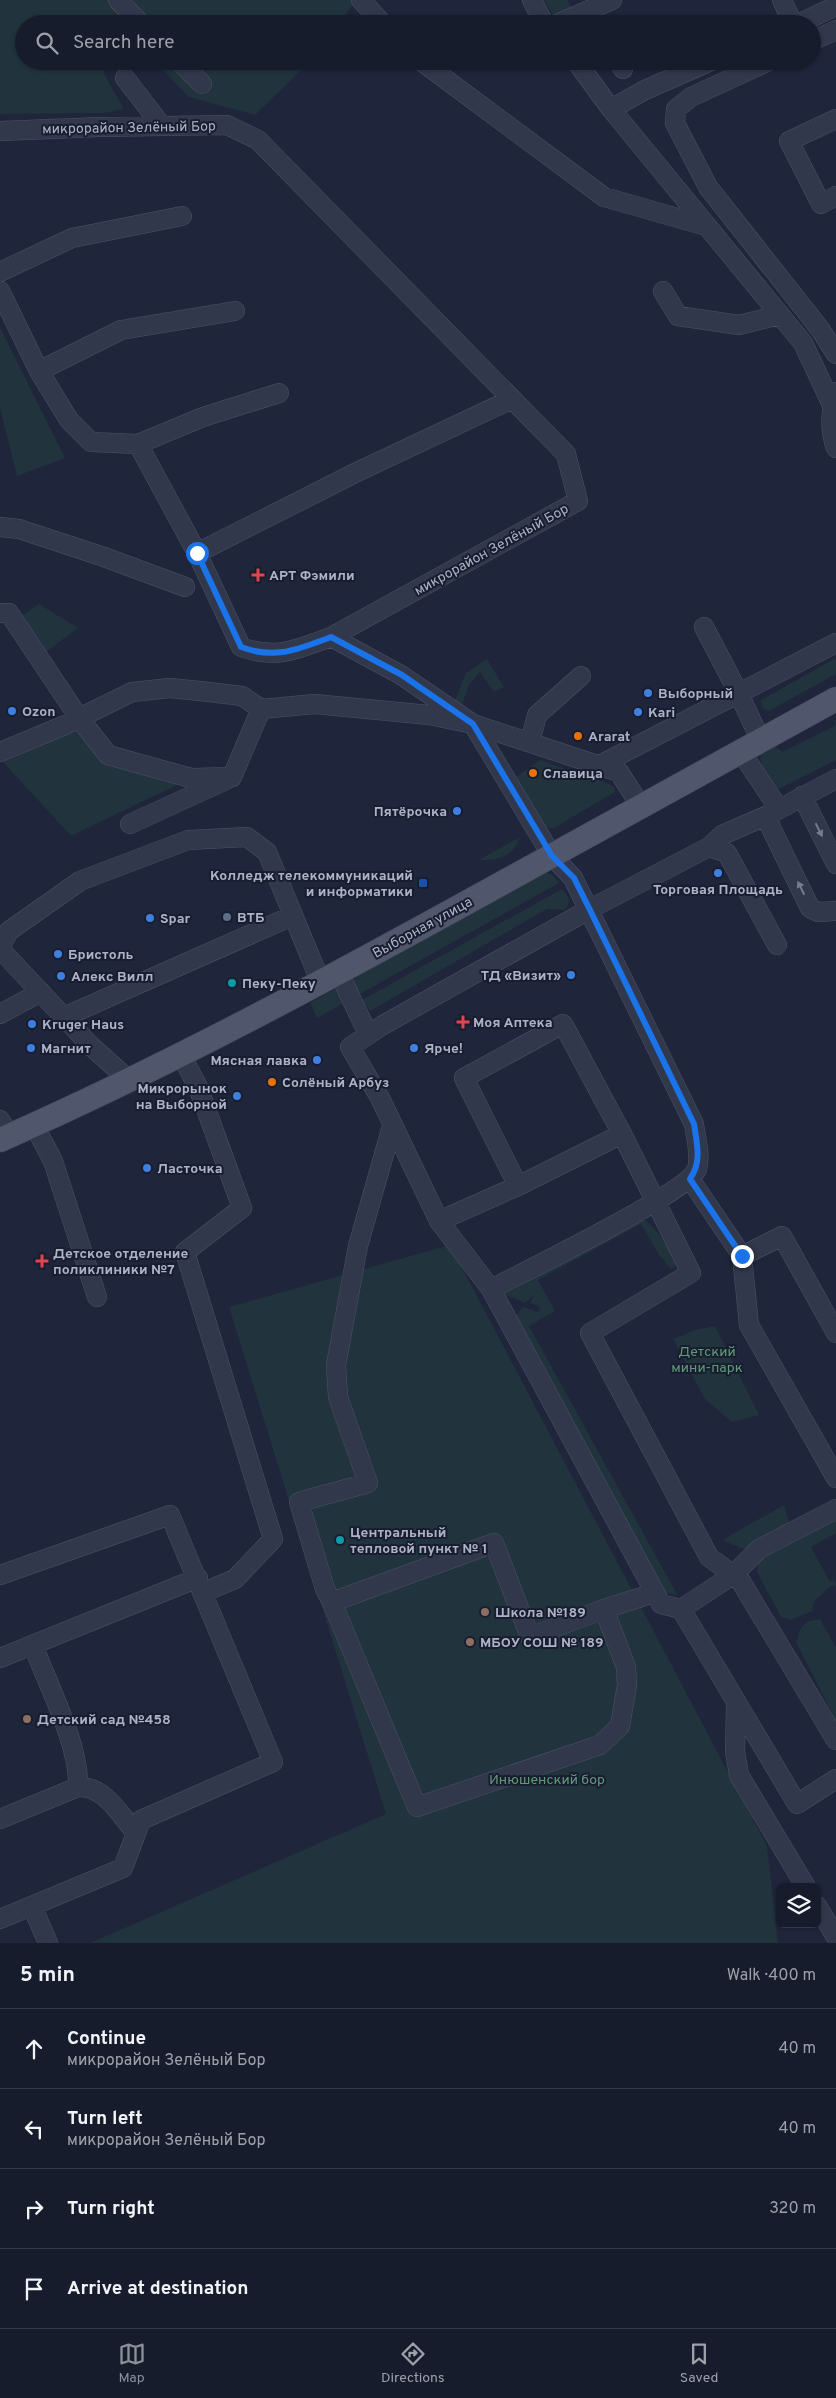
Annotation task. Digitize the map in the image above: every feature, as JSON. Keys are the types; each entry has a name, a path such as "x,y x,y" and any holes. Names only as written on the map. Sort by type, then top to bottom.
{"main road":[{"name":"Выборная улица","path":"3,1132 34,1125 130,1080 330,978 642,808 836,698"}],"street":[{"path":"118,0 133,15"},
{"path":"361,0 375,15"},
{"path":"532,0 540,15"},
{"path":"578,15 612,0"},
{"path":"782,0 789,15"},
{"path":"817,15 836,6"},
{"path":"821,37 836,30"},
{"path":"188,70 202,84"},
{"path":"433,70 604,197 706,226"},
{"path":"584,70 611,109 803,343 835,392 832,436 836,448"},
{"path":"611,109 645,90 691,70"},
{"path":"750,70 691,97 676,109 675,123 708,187 820,329 836,354"},
{"path":"124,78 162,126"},
{"path":"836,119 789,141 821,204 836,196"},
{"name":"микрорайон Зелёный Бор","path":"0,131 227,126 258,140 566,454 578,501 331,637 290,652 269,654 241,647 197,553 138,444"},
{"path":"0,272 72,238 182,216"},
{"path":"0,291 39,371 69,420 91,442 138,444 203,417 279,393"},
{"path":"663,291 678,316 739,325 779,315"},
{"path":"39,371 121,330 235,311"},
{"path":"197,553 357,472 512,399"},
{"path":"0,527 29,532 185,587"},
{"path":"0,613 9,613 79,718 108,755 191,778 232,777"},
{"path":"704,627 739,694 751,746 774,812 771,828 810,908 818,912 836,911"},
{"path":"331,637 402,675 473,724 552,856 574,878 694,1124 698,1149 696,1169 690,1179 657,1202 491,1289"},
{"path":"600,765 836,643"},
{"path":"530,742 537,715 581,676"},
{"path":"0,752 79,718 132,692 170,688 242,696 261,709 315,704 429,715 473,724 619,772 642,808"},
{"path":"130,824 232,777 261,709"},
{"path":"836,779 774,812 722,835 709,847 590,910 368,1034 350,1047 380,1098 439,1221 491,1289 661,1604 680,1609 798,1804 836,1779"},
{"path":"802,796 836,864"},
{"path":"130,1080 91,1046 0,948 9,931 80,881 188,840 247,837 267,852 292,916 330,978 368,1034"},
{"path":"709,847 727,853 776,945"},
{"path":"64,1017 292,916"},
{"path":"0,1014 41,992"},
{"path":"518,1186 464,1078 563,1024 657,1202 691,1273 590,1333 709,1557 740,1580 836,1740"},
{"path":"0,1658 201,1585 235,1579 273,1539 185,1252 242,1208 198,1087 181,1055"},
{"path":"34,1125 53,1161 97,1297"},
{"path":"392,1126 358,1246 336,1364 338,1397 368,1483 299,1502 325,1589 417,1808 600,1745 620,1726 627,1685 626,1668 604,1609"},
{"path":"439,1221 518,1186 622,1134"},
{"path":"690,1179 742,1256 749,1325 836,1478"},
{"path":"742,1256 782,1236 836,1333"},
{"path":"680,1609 733,1575 759,1549 836,1509"},
{"path":"0,1576 170,1515 201,1585 273,1762 141,1820 123,1868 0,1919"},
{"path":"332,1602 494,1543 530,1637 604,1609 654,1593"},
{"path":"32,1645 74,1749 79,1771 78,1787"},
{"path":"736,1703 735,1752 739,1775 804,1883"},
{"path":"0,1819 78,1787 92,1788 105,1797 136,1833"},
{"path":"32,1906 48,1943"},
{"path":"821,1913 836,1937"}],"green space":[{"path":"0,0 356,0 345,15 15,15 15,70 106,70 103,72 124,109 104,113 0,114"},
{"path":"544,0 568,0 573,13 571,15 553,15"},
{"path":"163,70 302,70 255,115 189,97"},
{"path":"0,327 65,458 17,476 0,408"},
{"path":"39,604 78,628 39,657 14,621"},
{"path":"836,658 836,674 769,711 763,709 761,700"},
{"path":"487,659 504,687 494,692 480,672 469,685 461,708 453,705 466,673"},
{"path":"836,712 836,760 779,789 769,785 762,770 760,754 775,746 782,752 835,726"},
{"path":"79,729 106,761 185,781 71,836 3,762"},
{"path":"540,760 609,784 614,787 615,792 554,828 543,827 516,784 516,777"},
{"path":"520,837 513,849 504,856 479,860"},
{"path":"545,872 553,875 559,883 317,1018 310,1003"},
{"path":"562,889 569,898 568,906 564,910 547,909 370,1011 360,1001"},
{"path":"640,1218 651,1225 662,1238 676,1266 671,1269 659,1255 641,1224 538,1280 555,1311 529,1326 678,1596 656,1590 511,1322 523,1307 538,1312 540,1307 530,1303 535,1294 525,1303 503,1294 503,1288"},
{"name":"Инюшенский бор","path":"450,1245 767,1846 778,1943 90,1943 386,1814 229,1307"},
{"name":"Детский мини-парк","path":"715,1326 759,1415 732,1422 705,1399 673,1339 695,1330"},
{"path":"784,1505 789,1522 788,1529 751,1549 741,1548 722,1540"},
{"path":"836,1518 836,1533 811,1547 830,1582 835,1579 836,1586 831,1586 814,1601 812,1611 791,1620 781,1617 757,1572 758,1558"},
{"path":"820,1619 836,1648 836,1721 796,1642 801,1628 806,1622"}],"place":[{"name":"АРТ Фэмили","path":"258,575"},
{"name":"Выборный","path":"648,693"},
{"name":"Ozon","path":"12,711"},
{"name":"Kari","path":"638,712"},
{"name":"Ararat","path":"578,736"},
{"name":"Славица","path":"533,773"},
{"name":"Пятёрочка","path":"457,811"},
{"name":"Торговая Площадь","path":"718,873"},
{"name":"Колледж телекоммуникаций и информатики","path":"423,883"},
{"name":"ВТБ","path":"227,917"},
{"name":"Spar","path":"150,918"},
{"name":"Бристоль","path":"58,954"},
{"name":"ТД «Визит»","path":"571,975"},
{"name":"Алекс Вилл","path":"61,976"},
{"name":"Пеку-Пеку","path":"232,983"},
{"name":"Моя Аптека","path":"463,1022"},
{"name":"Kruger Haus","path":"32,1024"},
{"name":"Магнит","path":"31,1048"},
{"name":"Ярче!","path":"414,1048"},
{"name":"Мясная лавка","path":"317,1060"},
{"name":"Солёный Арбуз","path":"272,1082"},
{"name":"Микрорынок на Выборной","path":"237,1096"},
{"name":"Ласточка","path":"147,1168"},
{"name":"Детское отделение поликлиники №7","path":"42,1261"},
{"name":"Центральный тепловой пункт № 1","path":"340,1540"},
{"name":"Школа №189","path":"485,1612"},
{"name":"МБОУ СОШ № 189","path":"470,1642"},
{"name":"Детский сад №458","path":"27,1719"}],"route":[{"path":"197,553 241,647 269,654 290,652 331,637 402,675 473,724 552,856 574,878 694,1124 698,1149 696,1169 690,1179 742,1256"}]}
